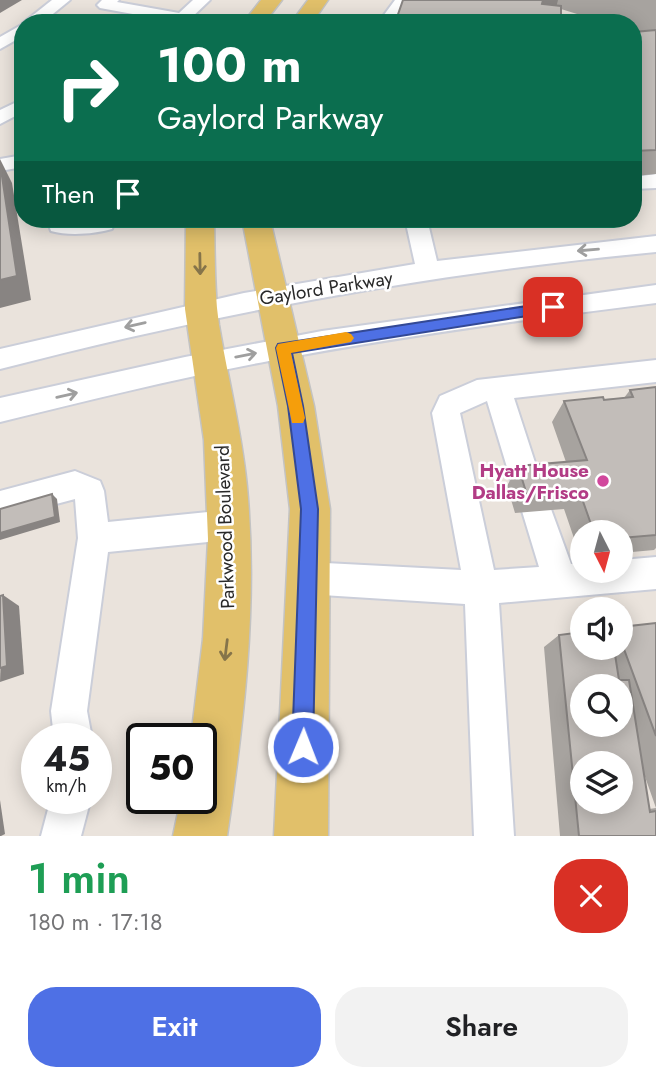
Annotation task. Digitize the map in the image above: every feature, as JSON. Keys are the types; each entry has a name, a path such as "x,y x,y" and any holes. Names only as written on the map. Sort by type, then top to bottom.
{"main road":[{"path":"260,14 272,0"},
{"name":"Parkwood Boulevard","path":"200,228 201,310 223,440 228,525 228,638 212,772 200,836"},
{"path":"258,228 296,406 310,509 301,836"}],"street":[{"path":"111,0 105,5 151,14"},
{"path":"178,0 200,2"},
{"path":"392,14 401,2 420,0"},
{"path":"32,3 57,4"},
{"path":"418,228 428,271"},
{"name":"Gaylord Parkway","path":"0,359 201,310 271,296 560,252 656,244"},
{"path":"604,301 656,276"},
{"path":"0,411 209,362 283,348 477,317 656,294"},
{"path":"494,836 481,588 446,413 450,404 477,391 656,371"},
{"path":"497,389 560,581"},
{"path":"0,505 75,484 89,491 94,538 69,710 71,723"},
{"path":"94,538 228,525"},
{"path":"306,579 481,588 656,573"},
{"path":"61,836 67,814"}],"building":[{"path":"403,0 543,0 542,4 561,6 561,14 398,14"},
{"path":"656,30 656,150 642,151 642,31"},
{"path":"0,163 17,276 0,280"},
{"name":"Hyatt House Dallas/Frisco","path":"656,387 656,535 634,537 634,520 590,520 579,490 527,495 518,466 587,460 564,401 633,397 630,390"},
{"path":"52,494 55,517 0,533 0,509"},
{"path":"3,595 7,666 0,668 0,596"},
{"path":"656,623 656,736 628,660 633,660 633,626"},
{"path":"570,634 570,660 616,660 618,674 570,674 570,737 633,737 633,705 650,812 656,811 656,836 579,836 577,814 633,814 633,751 571,751 559,635"}],"slow traffic":[{"path":"297,418 283,348 346,338"}],"place":[{"name":"Hyatt House Dallas/Frisco","path":"603,481"}],"route":[{"path":"303,747 310,509 296,406 283,348 553,307"}]}
